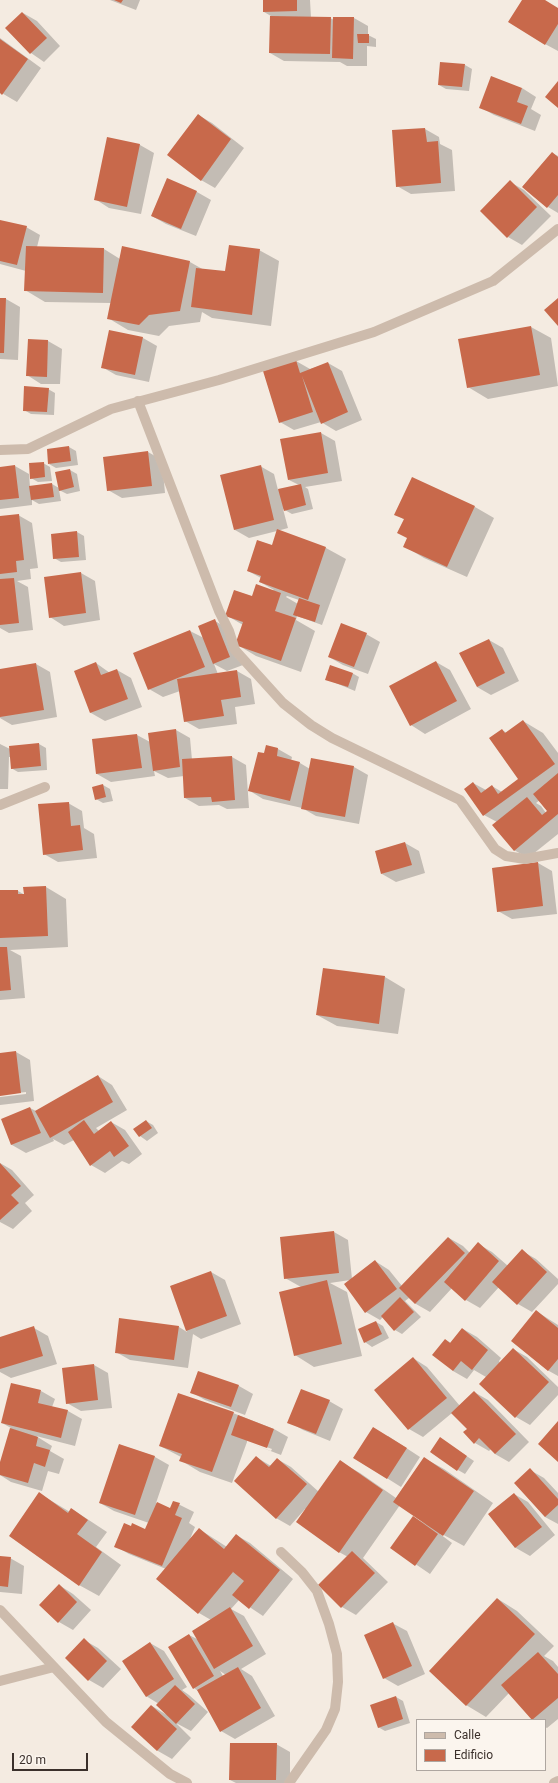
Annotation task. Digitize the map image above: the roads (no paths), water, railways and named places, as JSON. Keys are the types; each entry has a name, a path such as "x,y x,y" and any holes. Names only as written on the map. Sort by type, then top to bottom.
{"street":[{"path":"0,450 28,449 111,409 219,380 374,332 493,280 558,229"},
{"path":"138,401 229,631 235,650 283,703 311,725 332,738 460,800 495,849 506,856 525,859 558,852"},
{"path":"0,805 45,787"},
{"path":"281,1552 302,1572 317,1591 329,1624 337,1654 338,1682 335,1709 326,1730 289,1783"},
{"path":"0,1610 106,1722 170,1774 187,1783"},
{"path":"0,1681 54,1667"},
{"path":"554,1783 558,1781"}]}
